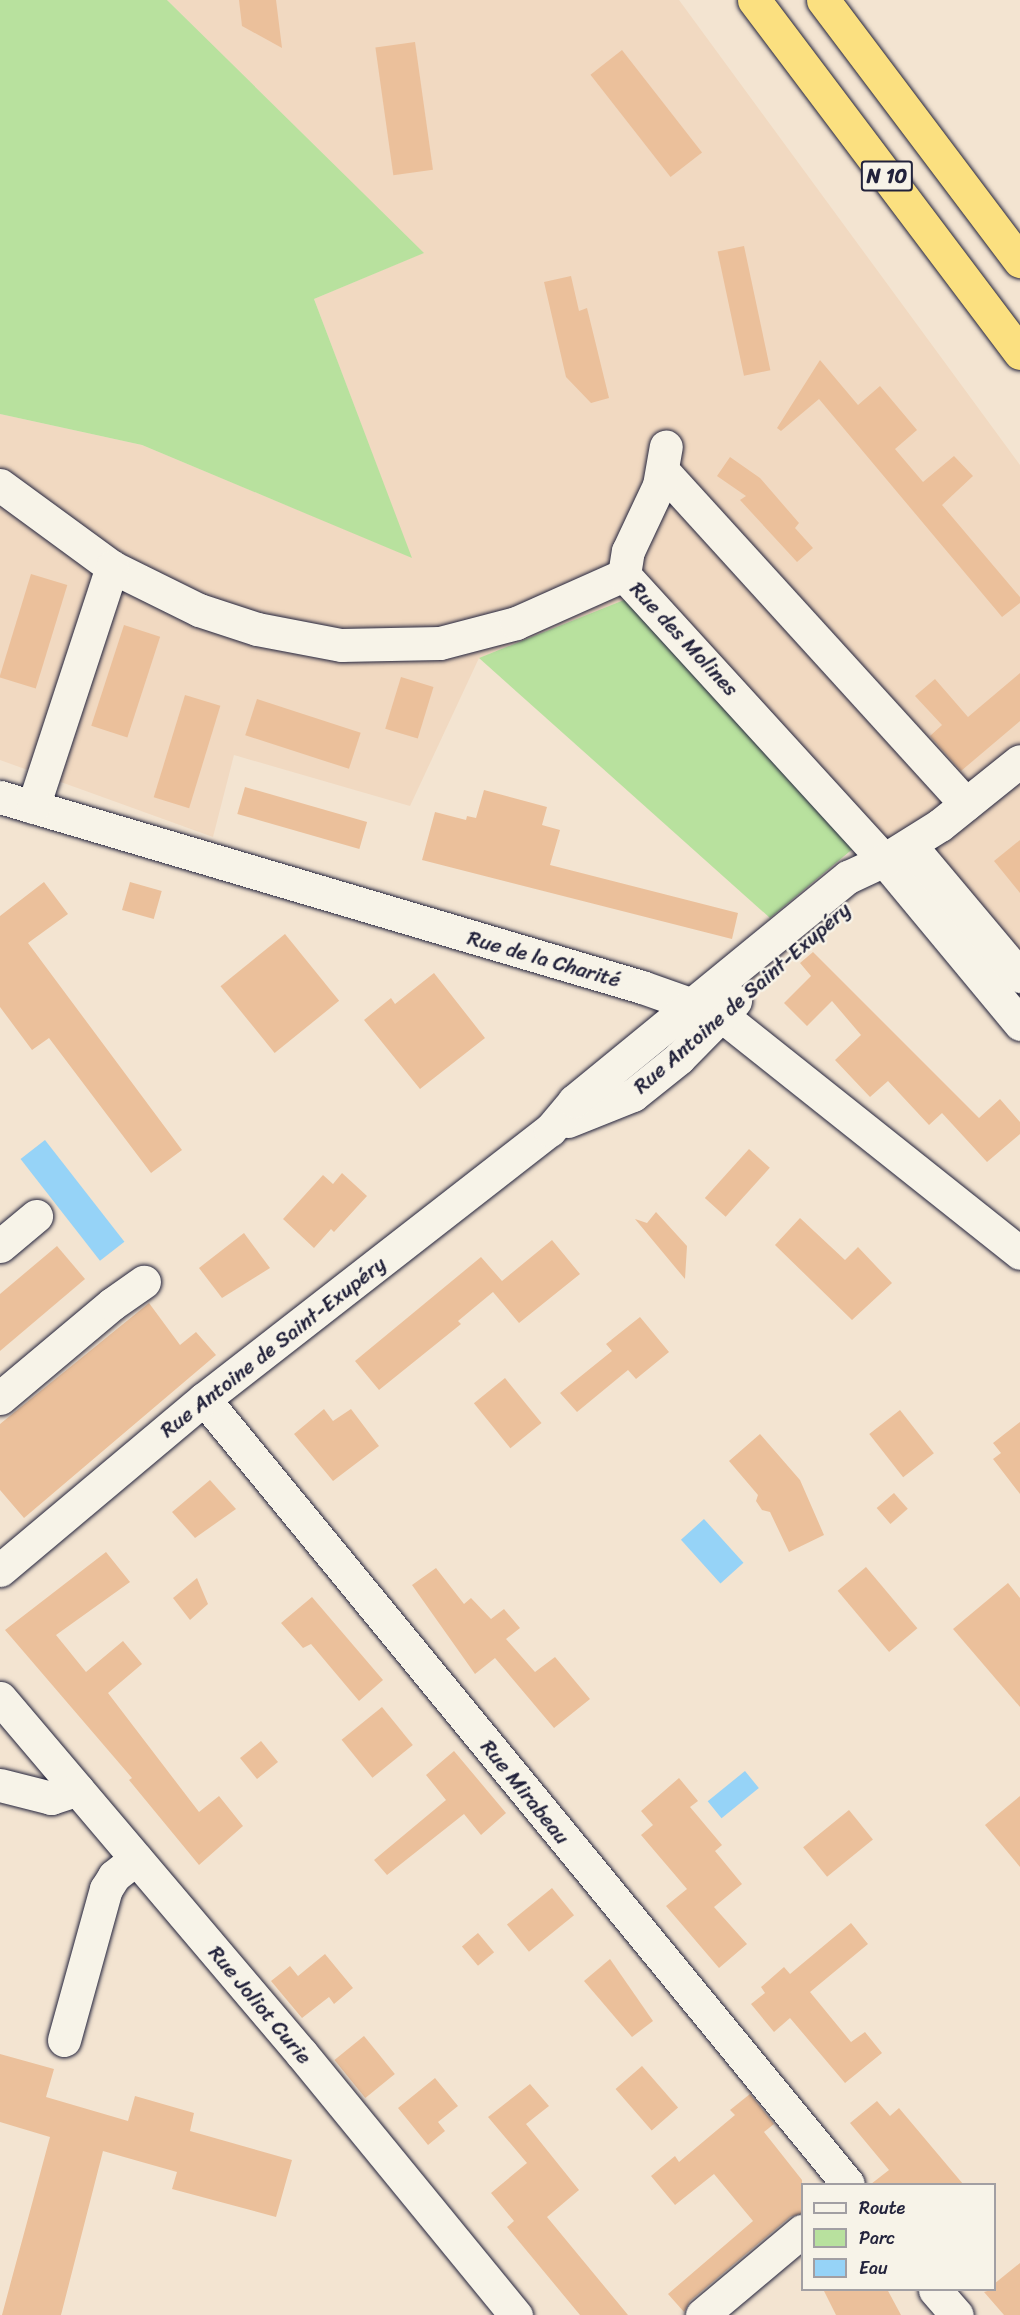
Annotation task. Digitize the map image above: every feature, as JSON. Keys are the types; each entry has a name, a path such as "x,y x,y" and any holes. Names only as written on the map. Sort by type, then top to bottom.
{"highway":[{"name":"N 10","path":"754,0 1020,353"},
{"name":"N 10","path":"823,0 1020,261"}],"street":[{"path":"624,575 628,551 651,507 664,459 888,735 966,804"},
{"name":"Rue des Molines","path":"0,485 112,567 199,610 257,629 341,645 440,642 516,623 624,575 897,852"},
{"path":"33,807 112,567"},
{"name":"Rue Antoine de Saint-Exupéry","path":"5,1556 550,1130 574,1101 708,1010 848,877 897,852 966,804 1020,761"},
{"name":"Rue de la Charité","path":"0,797 708,1010 1020,1252"},
{"path":"897,852 1020,976"},
{"path":"897,852 1020,1024"},
{"path":"0,1246 36,1216"},
{"path":"0,1398 112,1304 144,1282"},
{"name":"Rue Mirabeau","path":"204,1399 847,2183"},
{"name":"Rue Joliot Curie","path":"0,1698 136,1859 505,2311"},
{"path":"0,1785 51,1798 78,1789"},
{"path":"64,2040 106,1889 136,1859"},
{"path":"702,2315 801,2232"},
{"path":"938,2291 957,2315"}],"shaded area":[{"path":"167,0 679,0 1020,465 1020,1042 855,847 629,598 479,658 410,806 234,755 213,837 0,760 0,414 142,445 411,557 314,299 423,253"}],"green space":[{"path":"0,0 167,0 424,253 314,299 412,558 142,445 0,414"},
{"path":"629,598 855,847 770,918 479,658"}],"water":[{"path":"45,1140 124,1242 100,1261 21,1159"},
{"path":"704,1519 743,1563 720,1584 681,1540"},
{"path":"745,1771 759,1788 722,1818 708,1801"}],"building":[{"path":"239,0 276,0 282,48 242,26"},
{"path":"415,42 433,170 393,175 375,48"},
{"path":"622,50 702,152 671,177 590,75"},
{"path":"744,246 770,370 744,376 718,252"},
{"path":"571,276 579,311 587,308 609,398 591,403 566,377 544,282"},
{"path":"820,360 858,405 880,386 917,430 895,449 923,482 954,456 973,476 942,505 1020,597 1020,603 1002,617 819,399 781,431 777,428"},
{"path":"730,457 760,478 799,523 795,528 813,548 797,562 740,500 746,496 717,476"},
{"path":"31,574 67,585 36,688 0,677"},
{"path":"124,625 160,637 127,738 91,726"},
{"path":"1020,673 1020,721 961,771 930,736 942,725 915,696 935,679 968,717"},
{"path":"401,677 434,687 418,739 385,729"},
{"path":"185,695 220,706 189,808 154,797"},
{"path":"257,699 361,733 349,769 245,735"},
{"path":"245,787 367,822 359,849 237,814"},
{"path":"484,790 547,807 542,825 560,830 550,865 738,913 732,939 422,860 435,812 466,820 467,816 476,818"},
{"path":"1020,840 1020,893 994,861"},
{"path":"44,882 68,914 28,943 182,1150 151,1173 49,1038 32,1050 0,1007 0,916"},
{"path":"130,882 162,891 154,919 122,910"},
{"path":"285,934 339,1001 275,1053 220,986"},
{"path":"813,952 979,1118 1000,1099 1020,1122 1020,1134 987,1162 942,1113 929,1125 888,1081 870,1097 835,1060 861,1035 832,1001 807,1026 784,1003 811,976 800,963"},
{"path":"434,973 485,1038 420,1089 364,1020 391,998 395,1004"},
{"path":"749,1149 770,1168 726,1217 705,1198"},
{"path":"342,1173 367,1196 334,1232 331,1229 314,1248 283,1219 323,1175 333,1184"},
{"path":"656,1212 687,1246 685,1279 635,1219 647,1223"},
{"path":"800,1218 845,1260 858,1247 892,1283 852,1320 775,1245"},
{"path":"244,1233 270,1268 222,1298 199,1268"},
{"path":"552,1240 580,1274 519,1323 493,1292 458,1321 461,1324 379,1390 355,1361 481,1257 502,1281"},
{"path":"57,1246 85,1279 0,1351 0,1294"},
{"path":"149,1303 180,1345 196,1332 216,1355 24,1518 0,1490 0,1424"},
{"path":"640,1317 669,1352 636,1379 628,1370 577,1412 560,1393 612,1351 606,1344"},
{"path":"505,1378 542,1423 510,1448 474,1403"},
{"path":"324,1409 333,1421 351,1409 379,1446 333,1481 294,1434"},
{"path":"900,1410 934,1453 903,1477 869,1434"},
{"path":"1020,1422 1020,1494 993,1459 1001,1453 993,1443"},
{"path":"760,1434 800,1480 824,1535 789,1552 770,1512 762,1510 756,1501 758,1495 729,1461"},
{"path":"210,1480 236,1509 195,1538 172,1512"},
{"path":"894,1493 908,1509 890,1524 877,1508"},
{"path":"106,1552 130,1582 56,1635 86,1672 123,1641 142,1664 108,1693 199,1812 219,1796 243,1826 199,1865 129,1780 132,1778 5,1630"},
{"path":"866,1567 917,1628 889,1652 838,1591"},
{"path":"436,1568 464,1604 471,1598 491,1619 504,1609 520,1628 506,1639 535,1672 555,1657 590,1699 554,1728 495,1658 475,1674 412,1585"},
{"path":"197,1578 208,1604 190,1620 173,1598"},
{"path":"1008,1583 1020,1598 1020,1707 953,1629"},
{"path":"312,1597 383,1680 359,1701 311,1644 303,1648 281,1623"},
{"path":"382,1707 413,1745 372,1778 342,1740"},
{"path":"261,1741 278,1762 257,1779 240,1758"},
{"path":"454,1751 506,1813 481,1835 464,1814 387,1875 374,1860 446,1800 426,1775"},
{"path":"679,1778 698,1801 690,1807 722,1845 715,1851 742,1884 714,1907 747,1944 719,1968 666,1906 687,1889 641,1835 653,1825 641,1811"},
{"path":"1020,1796 1020,1867 985,1825"},
{"path":"849,1810 873,1840 827,1877 803,1847"},
{"path":"552,1888 574,1915 529,1952 507,1925"},
{"path":"851,1923 868,1944 810,1992 851,2042 865,2032 882,2053 845,2083 790,2018 774,2032 751,2004 765,1993 761,1987 784,1967 790,1974"},
{"path":"478,1933 494,1952 478,1966 462,1946"},
{"path":"325,1954 353,1988 334,2004 329,1997 302,2018 271,1981 290,1966 298,1976"},
{"path":"610,1959 653,2021 632,2037 584,1981"},
{"path":"364,2036 395,2074 365,2098 334,2060"},
{"path":"0,2054 54,2069 46,2097 128,2121 135,2096 194,2113 190,2131 292,2160 276,2217 172,2189 177,2172 103,2151 61,2315 2,2315 50,2137 0,2122"},
{"path":"642,2066 678,2108 652,2130 616,2089"},
{"path":"435,2078 458,2106 438,2122 445,2131 428,2145 398,2108"},
{"path":"530,2084 549,2106 526,2124 579,2190 547,2217 628,2315 580,2315 507,2227 514,2221 491,2193 527,2163 488,2117"},
{"path":"750,2094 774,2124 764,2132 802,2180 801,2213 790,2217 690,2301 684,2312 668,2294 753,2221 714,2174 675,2205 651,2176 675,2156 679,2162 735,2115 730,2110"},
{"path":"877,2101 890,2116 899,2108 962,2183 872,2183 889,2170 850,2123"},
{"path":"1020,2263 1020,2315 1004,2315 984,2292 996,2291 996,2282"},
{"path":"824,2291 888,2291 901,2315 836,2315"}]}
